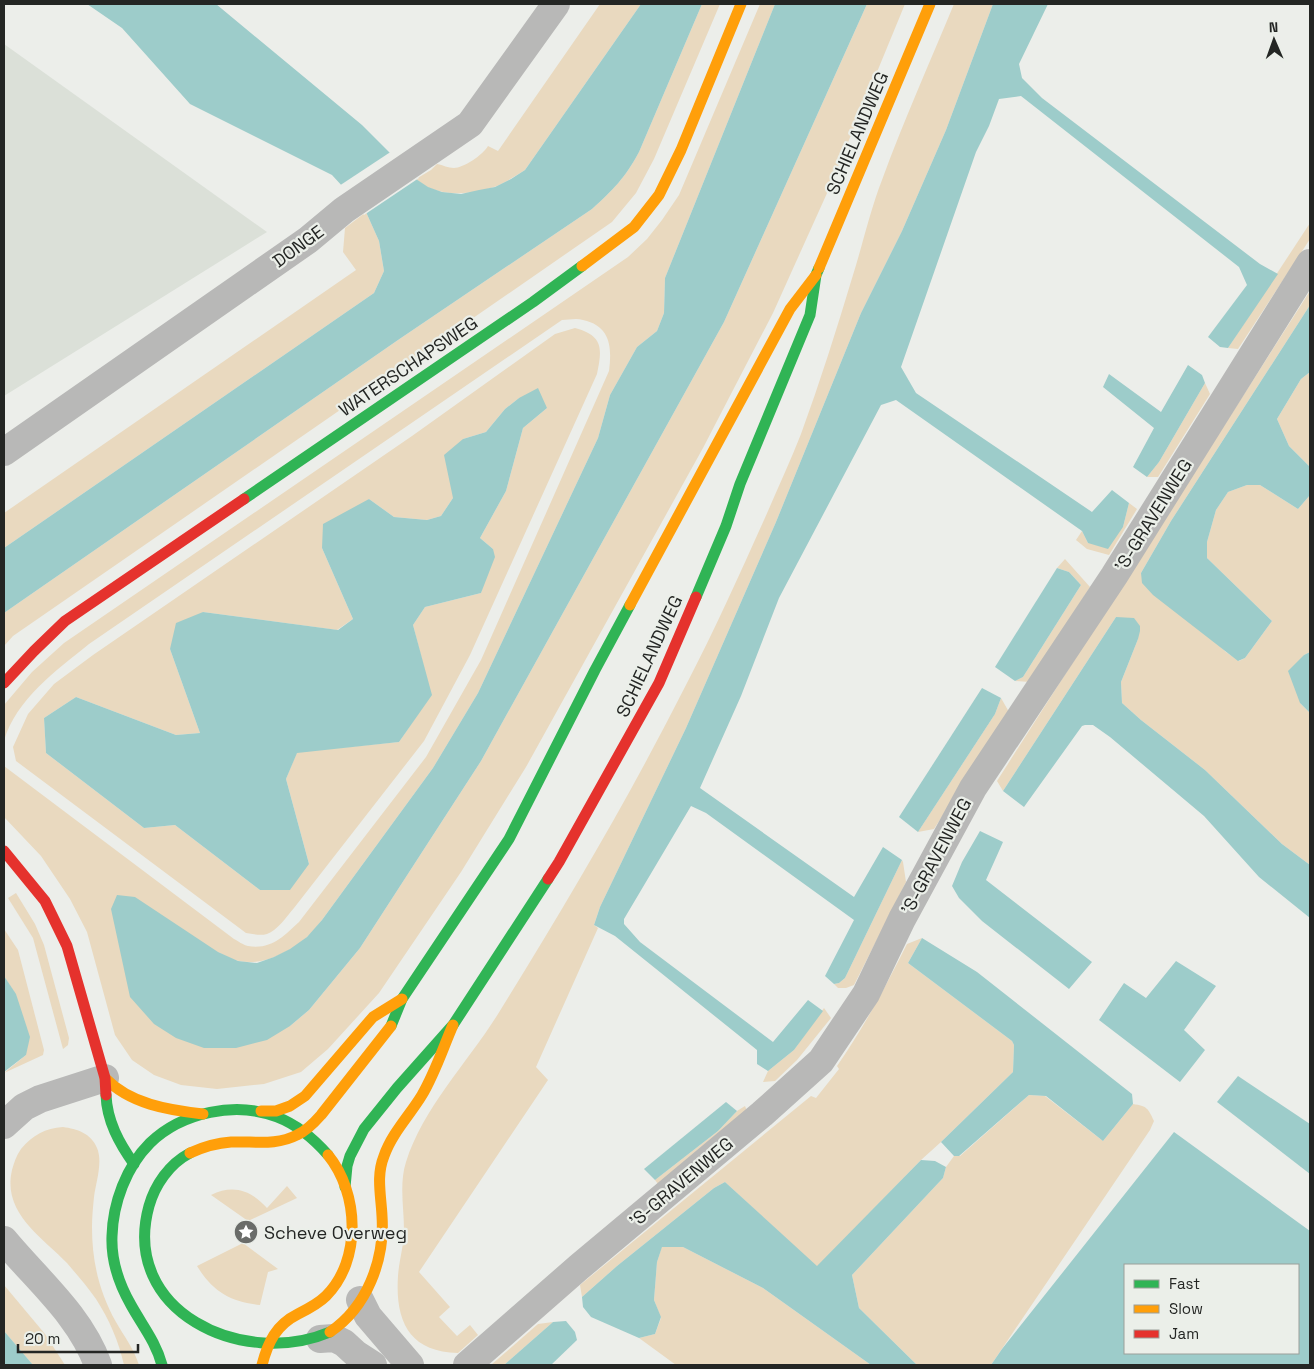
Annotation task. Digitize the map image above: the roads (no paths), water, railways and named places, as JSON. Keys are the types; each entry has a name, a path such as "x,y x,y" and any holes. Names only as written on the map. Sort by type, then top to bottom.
{"main road":[{"name":"WATERSCHAPSWEG","path":"4,683 65,621 533,302 634,227 659,195 681,150 741,4"},
{"name":"SCHIELANDWEG","path":"345,1186 350,1156 364,1129 397,1088 453,1025 560,862 659,684 726,526 740,484 810,315 816,275 930,4"},
{"name":"SCHIELANDWEG","path":"304,1131 314,1122 392,1024 402,999 509,839 594,670 790,309 816,275"},
{"path":"4,851 45,901 67,946 105,1078 106,1102 112,1124 142,1182 146,1214 145,1250 150,1274 174,1314 193,1331 228,1348"},
{"name":"SCHIELANDWEG","path":"261,1111 276,1111 290,1106 305,1096 373,1017 402,999"},
{"name":"SCHIELANDWEG","path":"253,1352 288,1351 310,1345 328,1334 343,1321 356,1288 369,1284 378,1262 382,1238 379,1179 383,1156 389,1142 422,1096 453,1025"},
{"path":"105,1078 118,1091 142,1101 168,1109 203,1114"},
{"path":"162,1365 152,1339 119,1280 112,1237 119,1195 134,1164 160,1135 188,1119 203,1114 235,1109 261,1111 284,1118 304,1131 317,1143 338,1171 350,1204 352,1223 349,1255 341,1277 321,1301 284,1322 272,1335 262,1365"},
{"path":"146,1214 159,1181 176,1162 186,1155 209,1145 233,1142 266,1144 287,1140 304,1131"},
{"path":"349,1255 356,1288"}],"street":[{"name":"DONGE","path":"4,452 308,240 344,210 470,124 556,4"},
{"name":"'S-GRAVENWEG","path":"467,1365 579,1267 762,1114 821,1062 866,994 902,919 973,788 1114,576 1310,263"},
{"path":"4,1125 24,1107 32,1103 105,1078"},
{"path":"4,1240 78,1326 98,1365"},
{"path":"356,1288 368,1316 410,1365"},
{"path":"310,1345 334,1338 344,1343 356,1354 373,1365"}],"water":[{"path":"87,4 216,4 362,125 416,179 428,187 442,192 461,194 495,187 525,170 641,4 702,4 639,152 618,183 592,209 398,340 4,613 4,548 374,293 384,271 379,241 366,212 332,175 190,104 122,28"},
{"path":"775,4 867,4 724,322 481,761 360,948 309,1010 290,1026 267,1040 236,1048 204,1048 176,1038 154,1024 130,997 111,909 117,895 135,897 218,952 238,961 257,963 274,957 307,937 322,920 433,768 478,693 598,438 610,395 637,347 657,331 664,313 665,278"},
{"path":"993,4 1048,4 1019,64 1022,78 1042,98 1260,264 1278,274 1228,348 1220,347 1208,337 1247,285 1239,267 1021,96 999,99 989,126 976,152 901,367 916,393 1092,512 1112,490 1129,503 1123,527 1108,549 1088,543 1082,531 896,400 881,405 779,598 741,696 700,788 854,897 883,847 902,860 845,978 839,983 834,984 825,976 854,920 706,813 691,806 624,919 624,924 640,942 773,1042 808,1000 823,1011 794,1050 768,1071 757,1064 757,1050 615,936 594,925 600,907 686,728 776,522 861,313 902,231 946,130"},
{"path":"1310,305 1310,372 1301,379 1277,419 1289,446 1310,467 1310,495 1298,509 1260,485 1247,485 1228,492 1216,510 1207,542 1207,558 1272,621 1245,658 1238,661 1153,595 1142,583 1141,573 1171,521"},
{"path":"1188,365 1202,375 1205,383 1159,462 1147,477 1133,467 1154,428 1103,387 1109,374 1161,412"},
{"path":"538,388 547,408 523,428 506,491 480,538 493,549 495,557 481,593 425,607 413,625 432,695 399,742 297,753 286,779 309,864 290,890 260,890 175,825 144,828 46,753 44,718 76,697 176,735 200,733 170,649 176,623 203,612 338,630 353,619 322,548 323,524 369,499 394,517 427,520 441,516 453,498 444,455 463,439 486,432 505,409 519,398"},
{"path":"1057,568 1069,572 1081,585 1023,677 1015,681 995,667"},
{"path":"1116,617 1134,618 1140,626 1138,639 1121,682 1122,703 1205,770 1282,844 1310,865 1310,918 1259,877 1204,816 1093,725 1082,726 1024,807 1003,791"},
{"path":"1310,652 1310,713 1300,703 1288,671 1304,655"},
{"path":"982,688 1001,698 995,714 918,832 899,817"},
{"path":"980,831 1003,842 986,880 1092,962 1069,989 982,921 959,898 952,886 962,862"},
{"path":"922,938 977,972 1132,1094 1133,1104 1103,1141 1046,1096 1029,1095 959,1156 954,1156 941,1142 1013,1072 1014,1045 1012,1041 908,963"},
{"path":"1176,961 1216,986 1184,1030 1205,1050 1180,1082 1099,1020 1124,983 1146,998"},
{"path":"4,976 16,994 30,1037 26,1055 4,1072"},
{"path":"1238,1076 1310,1124 1310,1174 1217,1102"},
{"path":"726,1102 737,1111 718,1131 655,1180 644,1169"},
{"path":"1174,1132 1310,1231 1310,1365 991,1365"},
{"path":"921,1160 935,1161 946,1167 943,1178 852,1275 859,1308 917,1365 871,1365 763,1288 683,1247 662,1247 657,1262 654,1300 661,1317 655,1334 639,1338 591,1317 583,1307 582,1297 617,1266 714,1188 725,1182 817,1266"},
{"path":"566,1321 575,1332 577,1340 551,1365 504,1365 553,1322"},
{"path":"4,1331 33,1365 4,1365"}],"place":[{"name":"Scheve Overweg","path":"246,1232"}]}
